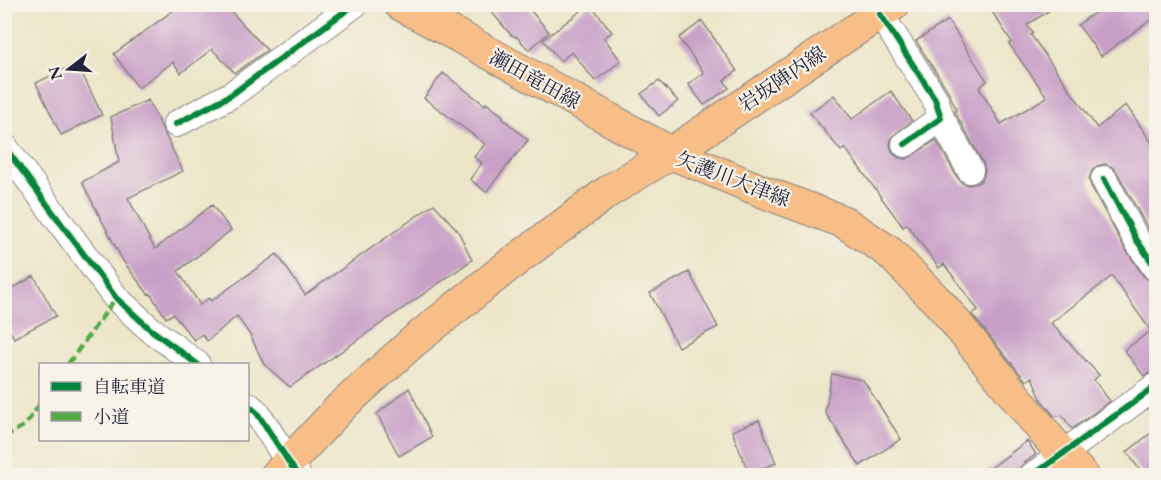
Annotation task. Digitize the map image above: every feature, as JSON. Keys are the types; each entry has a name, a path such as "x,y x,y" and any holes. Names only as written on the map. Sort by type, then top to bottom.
{"main road":[{"name":"瀬田竜田線","path":"402,5 671,153"},
{"name":"岩坂陣内線","path":"671,153 877,11"},
{"name":"矢護川大津線","path":"288,471 341,407 414,341 508,266 609,191 671,153 844,222 889,252 943,307 1073,465"}],"street":[{"path":"176,124 231,95 355,4"},
{"path":"877,11 935,99 941,118 970,170"},
{"path":"905,144 941,118"},
{"path":"4,146 116,298 150,329 196,363"},
{"path":"1104,179 1136,239 1156,268"},
{"path":"1032,476 1073,465 1156,386"},
{"path":"249,406 257,413 288,471"}],"building":[{"path":"182,4 224,4 267,50 235,73 212,49 181,73 173,62 138,88 114,54"},
{"path":"485,4 525,4 549,32 529,50 517,37 511,35"},
{"path":"590,4 612,32 604,38 621,61 595,81 572,52 560,61 543,40"},
{"path":"987,4 1059,4 1027,25 1033,33 1031,35 1097,128 1126,105 1156,149 1156,222 1148,229 1117,172 1112,167 1105,164 1097,166 1089,179 1124,247 1144,277 1153,282 1156,288 1156,371 1144,376 1124,350 1151,331 1112,276 1051,323 1099,375 1094,380 1110,401 1072,429 1062,415 1055,417 1041,399 1032,377 1026,381 973,316 972,314 978,310 944,264 939,268 907,224 903,227 845,148 841,151 810,113 834,95 852,119 891,91 912,121 892,137 890,145 893,153 899,158 907,159 936,140 962,183 969,185 978,183 985,171 983,163 955,112 956,109 948,91 916,41 948,20 987,81 979,88 1001,124 1047,97 1009,44 1012,42"},
{"path":"1106,4 1156,4 1156,16 1101,56 1078,25"},
{"path":"702,21 737,71 724,80 729,88 704,105 688,84 704,73 679,38"},
{"path":"77,63 102,115 61,135 36,83"},
{"path":"443,73 503,116 502,118 528,140 486,192 470,179 482,163 474,157 485,144 424,98"},
{"path":"659,81 678,101 659,116 641,94"},
{"path":"148,100 183,171 128,198 155,249 212,205 231,230 178,271 200,305 209,298 211,301 277,254 305,295 434,204 458,231 472,260 290,387 264,364 250,335 237,316 207,341 202,334 194,340 173,314 166,318 150,293 148,294 123,261 82,182 119,162 111,117"},
{"path":"689,272 718,327 678,347 650,293"},
{"path":"34,276 56,316 14,338 4,320 4,293"},
{"path":"832,374 863,380 901,439 860,466 825,412"},
{"path":"409,388 432,437 399,456 377,414"},
{"path":"759,420 776,463 749,474 732,431"},
{"path":"1156,429 1156,476 1144,476 1127,452"},
{"path":"1027,441 1036,454 1023,464 1017,476 980,476"}],"marked path":[{"path":"69,363 116,298"},
{"path":"4,437 25,425 39,405"}],"cycle path":[{"path":"176,124 231,95 355,4"},
{"path":"880,14 935,99 941,118 905,144"},
{"path":"4,146 116,298 150,329 196,363"},
{"path":"1104,179 1136,239 1156,268"},
{"path":"1032,476 1156,386"},
{"path":"249,406 257,413 298,476"}]}
